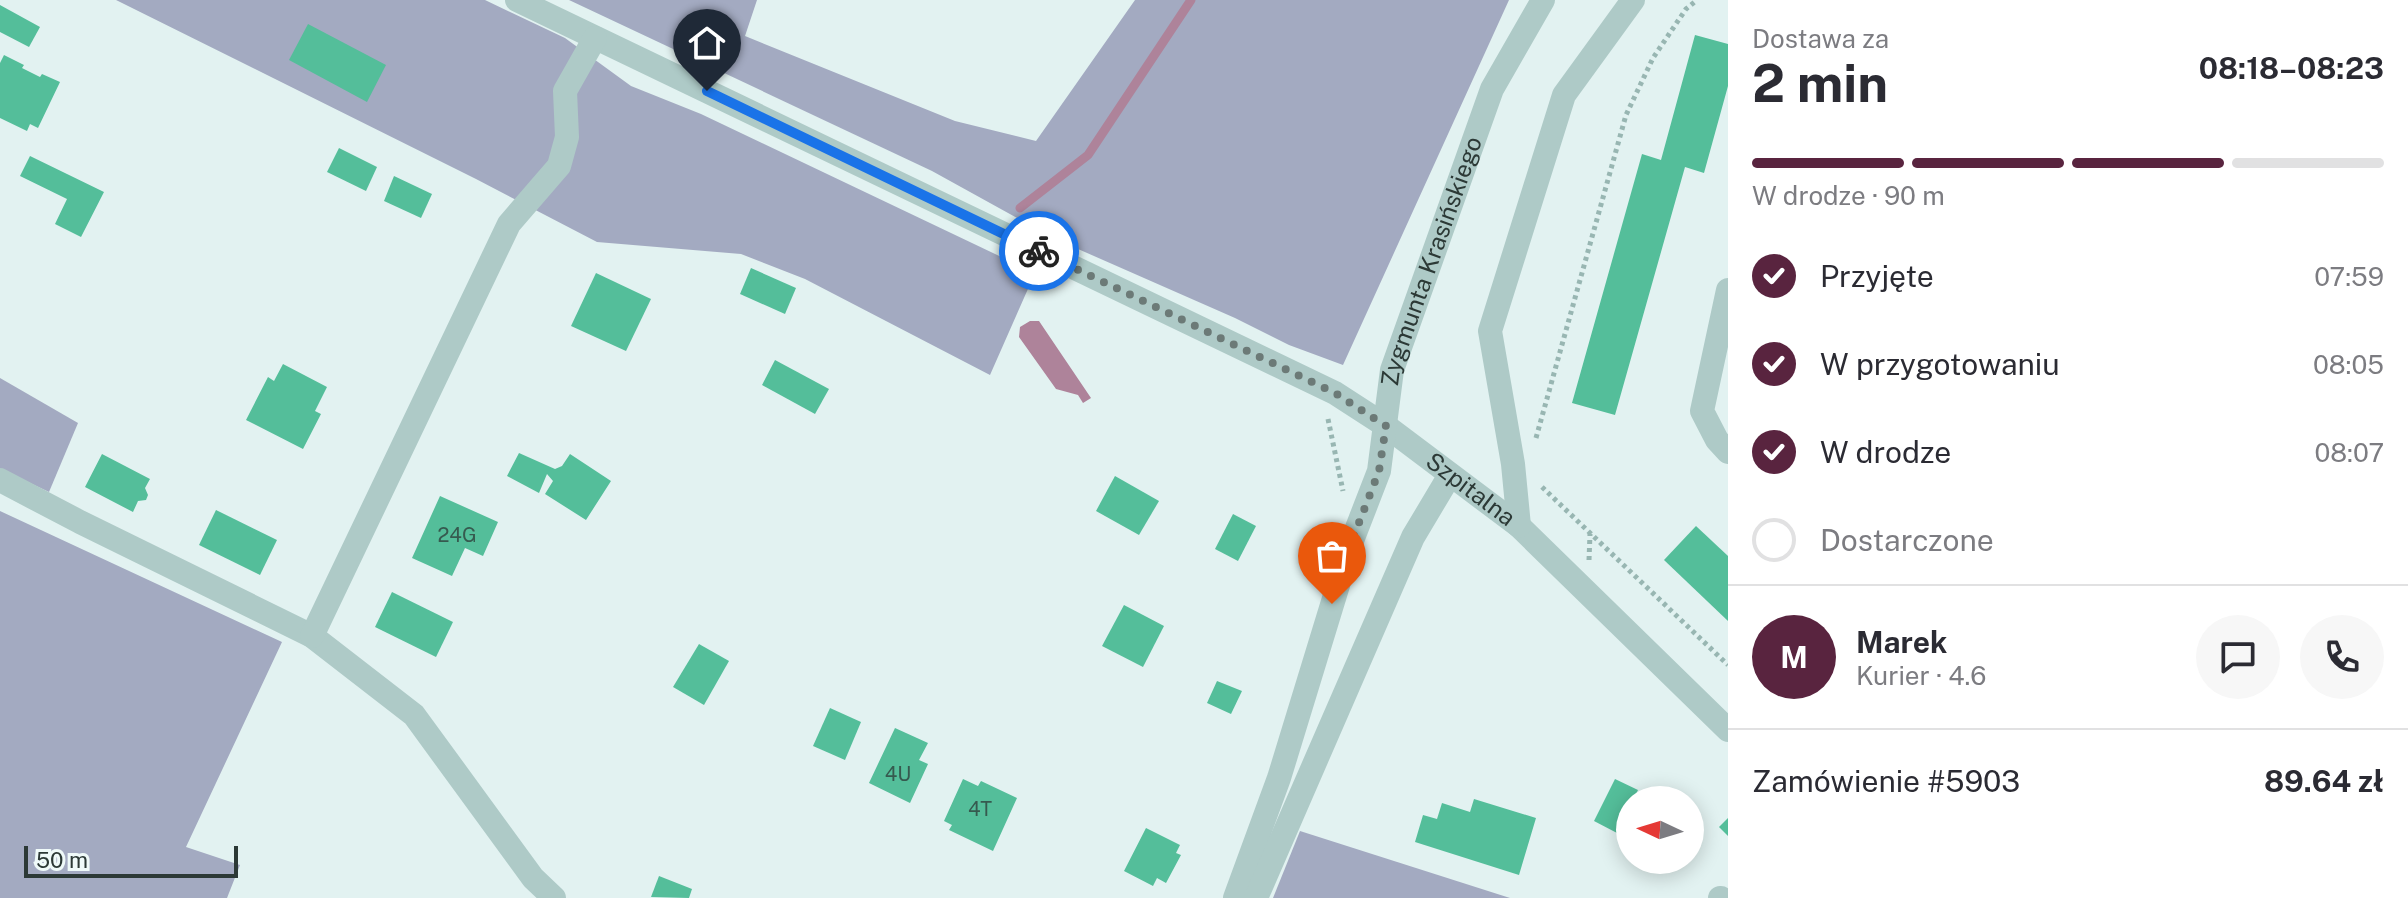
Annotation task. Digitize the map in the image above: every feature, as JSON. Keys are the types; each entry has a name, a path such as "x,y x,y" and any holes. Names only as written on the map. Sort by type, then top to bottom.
{"street":[{"name":"Szpitalna","path":"517,0 1321,386 1386,426 1519,526 1728,730"},
{"name":"Zygmunta Krasińskiego","path":"1235,898 1279,778 1350,546 1379,471 1392,370 1492,89 1543,0"},
{"path":"1519,526 1513,464 1490,331 1564,95 1633,0"},
{"path":"312,636 509,224 559,166 567,137 565,91 595,38"},
{"path":"1728,290 1702,411 1717,440 1728,452"},
{"path":"1256,898 1413,537 1450,475"},
{"path":"0,480 312,636 414,715 533,878 554,898"}],"path":[{"path":"1535,443 1626,115 1653,58 1686,9 1697,0"},
{"path":"1321,386 1344,494"},
{"path":"1537,483 1728,665"}],"shaded area":[{"path":"116,0 485,0 565,38 631,86 701,114 1035,273 990,375 805,279 741,254 597,242"},
{"path":"569,0 757,0 745,36 955,121 1036,141 1135,0 1509,0 1343,365 1289,345 1053,238 932,171"},
{"path":"1030,321 1039,321 1091,398 1083,403 1078,395 1056,389 1019,337 1020,327"},
{"path":"0,378 78,423 49,492 0,469"},
{"path":"0,511 282,642 186,847 240,865 227,898 0,898"},
{"path":"1300,831 1510,898 1273,898"}],"building":[{"path":"0,5 40,27 29,47 0,32"},
{"path":"308,24 386,65 367,102 289,60"},
{"path":"1695,35 1728,44 1728,86 1704,173 1685,167 1615,415 1572,403 1642,154 1661,160"},
{"path":"4,55 40,77 42,74 60,82 38,128 30,124 27,131 0,118 0,63"},
{"path":"339,148 377,167 366,191 327,172"},
{"path":"30,156 104,192 81,237 55,224 67,199 20,176"},
{"path":"394,176 432,194 421,218 384,201"},
{"path":"751,268 796,288 785,314 740,294"},
{"path":"596,273 651,299 626,351 571,326"},
{"path":"775,360 829,389 815,414 762,385"},
{"path":"283,364 327,387 315,411 321,414 303,449 246,420 268,377 274,381"},
{"path":"519,453 555,469 562,466 570,454 611,481 586,520 545,494 553,481 547,474 539,493 507,476"},
{"path":"102,454 150,479 145,488 148,495 146,500 138,501 133,512 85,487"},
{"path":"1115,476 1159,501 1139,535 1096,511"},
{"path":"440,496 498,522 483,556 465,548 452,576 412,558"},
{"path":"216,510 277,540 260,575 199,545"},
{"path":"1233,514 1256,526 1238,561 1215,549"},
{"path":"1696,526 1728,556 1728,621 1664,560"},
{"path":"392,592 453,622 436,657 375,627"},
{"path":"1124,605 1164,626 1143,667 1102,646"},
{"path":"699,644 729,661 704,705 673,687"},
{"path":"1217,681 1242,691 1231,714 1207,703"},
{"path":"830,708 861,722 845,760 813,746"},
{"path":"895,728 928,743 919,760 928,764 910,803 869,783"},
{"path":"963,779 978,786 981,781 1017,798 993,851 949,830 952,825 944,821"},
{"path":"1615,779 1630,786 1616,786 1616,832 1594,821"},
{"path":"1474,799 1536,818 1519,875 1415,842 1423,815 1437,819 1442,803 1470,812"},
{"path":"1728,818 1728,836 1719,827"},
{"path":"1146,828 1180,845 1176,853 1181,855 1166,883 1157,878 1153,886 1124,871"},
{"path":"659,876 692,889 689,898 651,897"}],"waterway":[{"path":"1020,208 1088,155 1191,0"}],"way so far":[{"path":"1039,251 1335,393 1386,426 1379,471 1332,604"}],"route":[{"path":"707,91 1039,251"}]}
